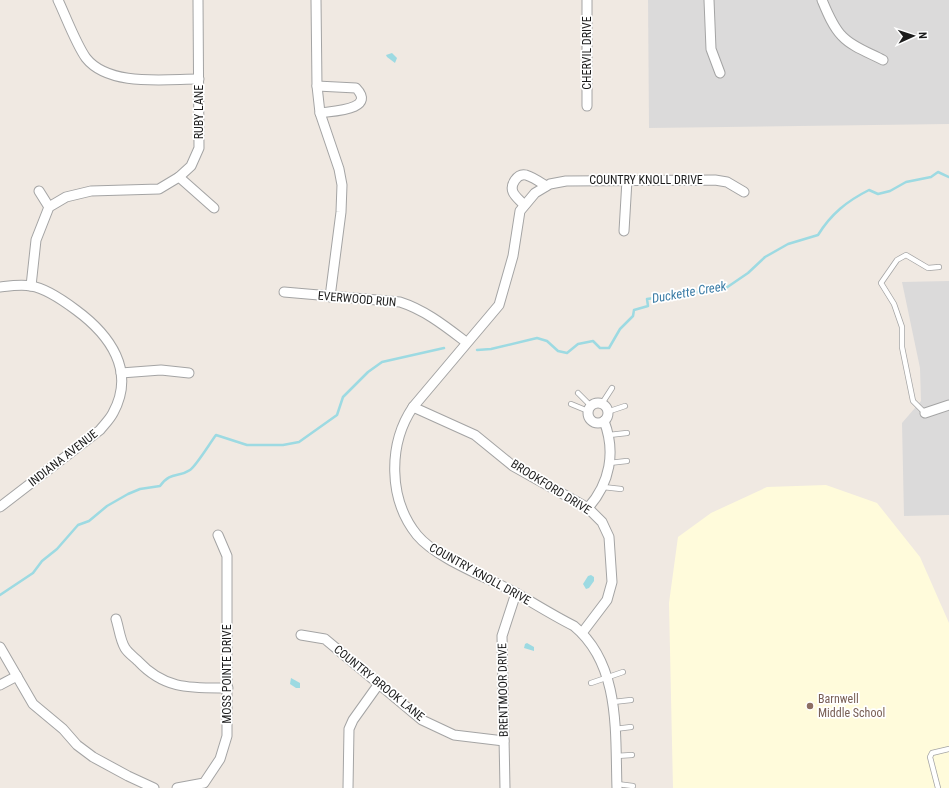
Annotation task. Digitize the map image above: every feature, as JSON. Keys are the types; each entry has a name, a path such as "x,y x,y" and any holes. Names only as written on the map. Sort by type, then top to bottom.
{"street":[{"path":"58,0 85,56 93,65 103,72 109,75 137,79 199,79"},
{"name":"RUBY LANE","path":"49,207 66,197 91,191 136,191 159,189 179,177 191,166 199,148 198,0"},
{"path":"316,0 317,86 320,113 339,168 342,185 342,212 330,297"},
{"name":"CHERVIL DRIVE","path":"587,0 588,106"},
{"path":"709,0 711,49 720,73"},
{"path":"822,0 830,17 842,36 854,45 883,60"},
{"path":"317,86 356,88 362,99 361,103 354,108 320,113"},
{"path":"524,205 513,192 513,184 517,178 521,175 526,175 546,186"},
{"path":"179,177 214,208"},
{"path":"624,231 626,180"},
{"name":"COUNTRY KNOLL DRIVE","path":"617,786 613,702 605,669 589,641 574,626 429,546 417,534 404,513 396,492 395,458 402,424 413,407 466,342 499,305 507,282 513,256 520,211 535,193 550,184 566,181 626,180 715,180 727,182 744,192"},
{"path":"30,286 36,240 49,207 39,191"},
{"name":"INDIANA AVENUE","path":"0,287 30,286 62,299 86,317 108,339 118,358 121,373 120,395 113,414 100,430 0,507"},
{"name":"EVERWOOD RUN","path":"284,292 400,302 412,306 437,320 466,342"},
{"path":"121,373 161,370 189,373"},
{"path":"588,508 599,495 603,487 609,463 610,435 604,412 596,404 590,409 588,415 591,421 597,423 604,412"},
{"path":"926,413 949,405"},
{"name":"BROOKFORD DRIVE","path":"413,407 475,435 513,466 588,508 602,522 609,538 612,582 607,600 582,633"},
{"name":"MOSS POINTE DRIVE","path":"177,788 205,785 220,759 227,736 227,556 218,535"},
{"name":"BRENTMOOR DRIVE","path":"504,788 502,636 516,593"},
{"path":"116,619 125,648 145,669 157,677 174,686 188,688 228,688"},
{"name":"COUNTRY BROOK LANE","path":"301,635 325,639 378,685 422,720 454,735 504,741"},
{"path":"0,647 33,704 93,757 135,780 154,788"},
{"path":"0,685 17,676"},
{"path":"348,788 349,729 353,720 378,685"}],"lane":[{"path":"926,413 914,401 902,347 902,326 894,304 882,283 897,260 906,255 928,268 939,267"},
{"path":"604,412 612,388"},
{"path":"578,393 590,409"},
{"path":"571,404 590,409"},
{"path":"604,412 625,406"},
{"path":"610,435 627,433"},
{"path":"609,463 627,462"},
{"path":"603,487 621,488"},
{"path":"591,683 624,672"},
{"path":"613,702 631,700"},
{"path":"615,729 631,727"},
{"path":"938,788 930,757 932,753 949,749"},
{"path":"616,756 632,755"},
{"path":"617,786 633,786"}],"shaded area":[{"path":"648,0 949,0 949,124 649,128"},
{"path":"949,281 949,515 904,516 902,423 921,401 920,368 902,282"},
{"name":"Barnwell Middle School","path":"826,485 877,503 920,557 949,623 949,788 673,788 669,603 678,537 711,513 767,487"}],"water":[{"path":"392,53 397,58 395,63 386,55"},
{"path":"591,575 594,577 594,581 589,588 586,589 583,584 588,576"},
{"path":"527,643 534,647 534,651 524,648 525,644"},
{"path":"291,678 300,683 300,688 296,688 290,684"}],"waterway":[{"name":"Duckette Creek","path":"477,350 491,349 537,338 547,341 558,351 567,353 578,344 593,341 600,348 609,348 620,329 633,316 634,310 648,306 647,299 726,288 748,273 765,257 788,244 818,235 834,214 869,190 878,194 890,191 906,182 931,177 938,172 949,177"},
{"name":"Duckette Creek","path":"0,595 33,573 42,561 57,549 78,525 89,521 107,506 128,494 140,489 160,486 171,476 186,472 193,468 216,435 247,445 283,445 299,442 337,415 343,397 368,372 382,362 444,348"}],"place":[{"name":"Barnwell Middle School","path":"810,706"}]}
